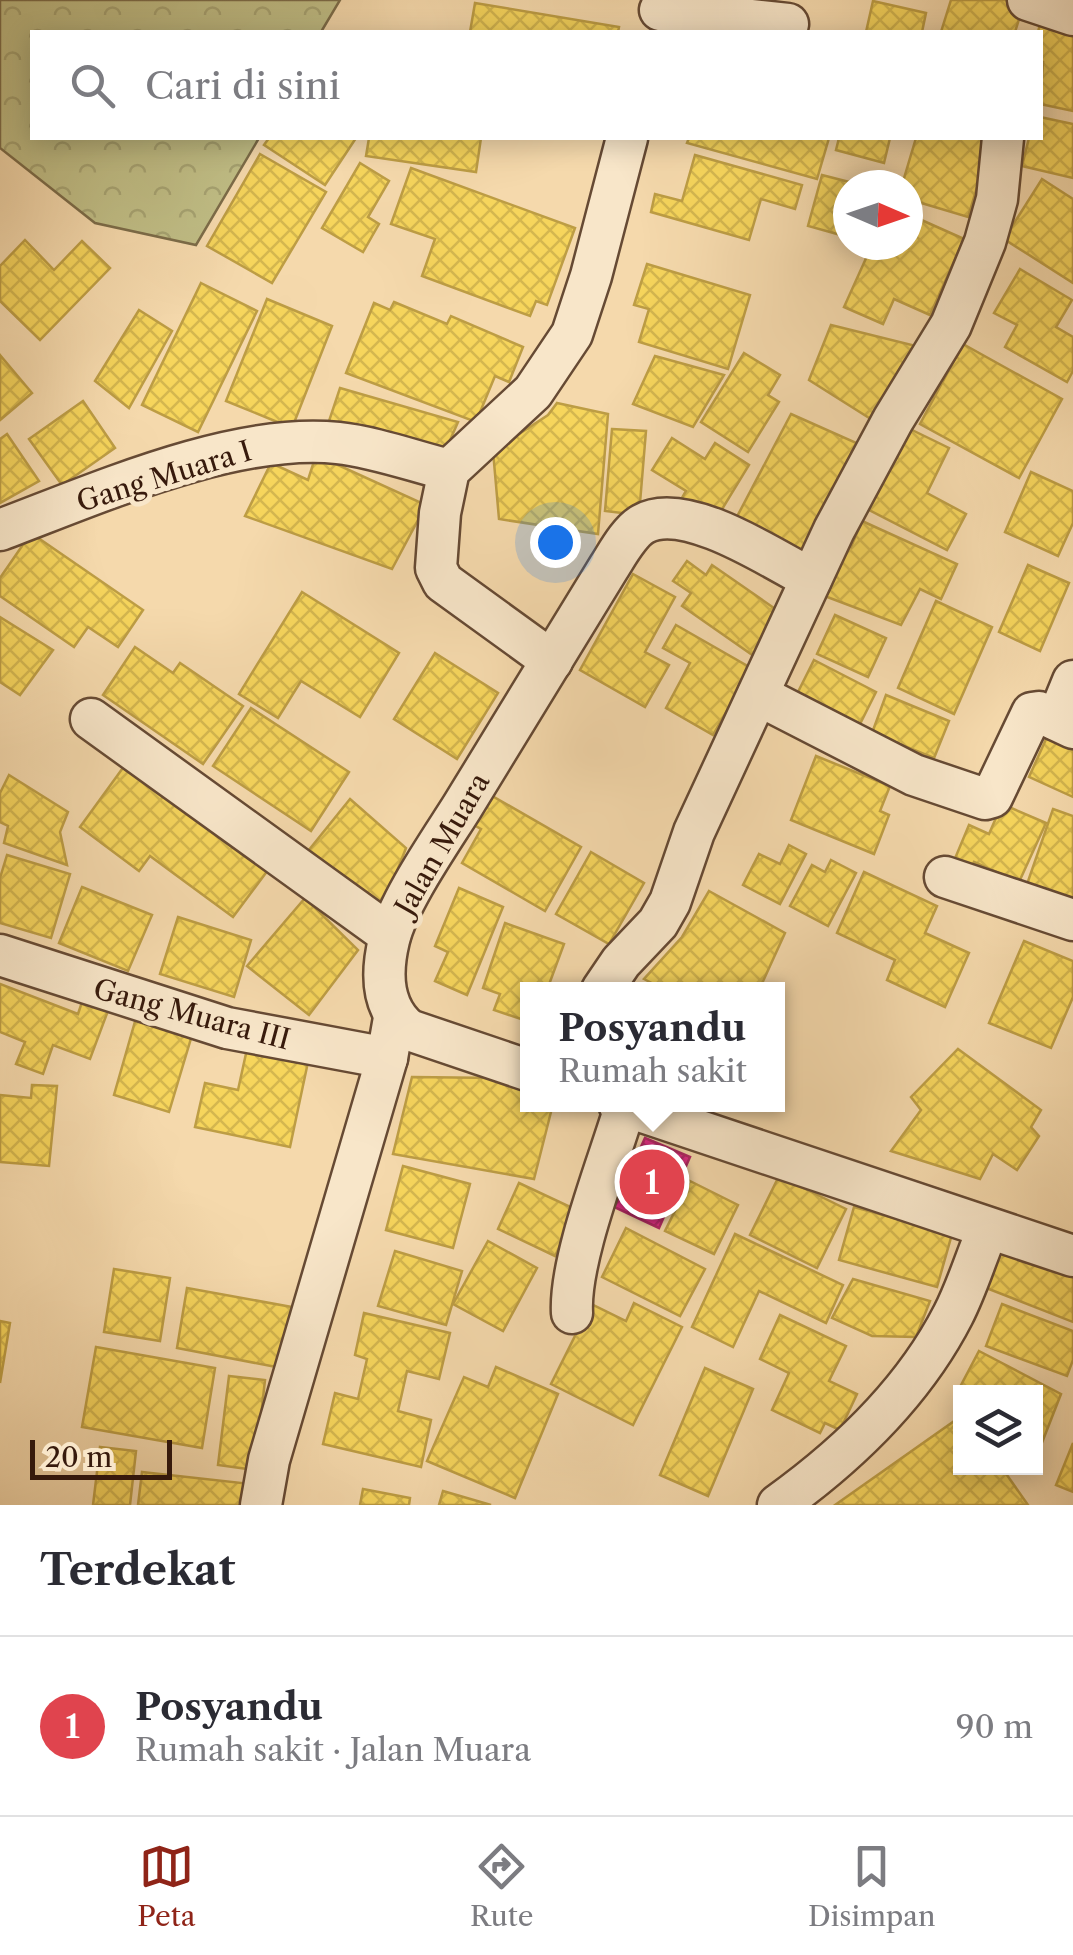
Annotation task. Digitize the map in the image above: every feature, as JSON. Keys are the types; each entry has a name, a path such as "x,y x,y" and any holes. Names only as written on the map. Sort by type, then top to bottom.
{"street":[{"path":"1029,12 1073,15"},
{"path":"659,14 788,24"},
{"path":"552,661 443,582 436,568 440,514 450,470 534,392 572,334 626,140"},
{"path":"607,982 658,924 670,902 694,832 811,579 867,465 951,325 972,280 997,199 1003,140"},
{"name":"Gang Muara I","path":"0,530 127,482 263,446 338,443 450,470"},
{"name":"Jalan Muara","path":"394,1018 383,982 390,935 422,872 608,566 638,526 675,518 692,520 811,579"},
{"path":"758,695 914,774 985,799 992,797 1032,713 1039,712 1065,724 1073,680"},
{"path":"91,719 390,935"},
{"path":"946,878 1073,920"},
{"name":"Gang Muara III","path":"0,955 227,1028 387,1058"},
{"path":"261,1505 269,1460 387,1058 394,1018"},
{"path":"394,1018 408,1030 520,1068"},
{"path":"572,1312 571,1296 579,1261 620,1112"},
{"path":"640,1112 1073,1256"},
{"path":"778,1505 814,1480 874,1426 917,1374 954,1314 988,1229"}],"green space":[{"path":"0,0 340,0 322,30 30,30 30,140 258,140 196,245 95,223 0,148"}],"building: Hunian":[{"path":"951,0 1025,0 1016,30 942,30"},
{"path":"873,1 926,13 922,30 866,30"},
{"path":"475,3 619,27 618,30 470,30"},
{"path":"1042,16 1073,23 1073,111 1043,105 1043,30 1038,30"},
{"path":"1043,118 1073,124 1073,178 1022,166 1028,140 1043,140"},
{"path":"268,140 355,140 325,185 264,145"},
{"path":"369,140 481,140 476,172 366,156"},
{"path":"688,140 828,140 817,179 687,143"},
{"path":"838,140 890,140 884,163 836,150"},
{"path":"915,140 991,140 968,217 923,204 923,170 906,170"},
{"path":"260,154 326,192 272,283 207,246"},
{"path":"695,155 802,185 795,209 761,199 749,240 651,212 655,194 682,201"},
{"path":"360,163 389,181 368,217 379,224 363,252 322,228"},
{"path":"411,168 575,228 547,305 536,301 530,316 422,276 435,239 391,224"},
{"path":"822,175 833,178 833,233 808,226"},
{"path":"1042,179 1073,199 1073,283 1004,239"},
{"path":"923,221 964,239 930,315 894,299 883,324 844,307 865,260 923,260"},
{"path":"25,240 54,270 82,241 110,268 40,340 0,301 0,266"},
{"path":"647,264 750,295 728,369 639,342 649,309 634,305"},
{"path":"1020,269 1072,300 1056,327 1073,337 1073,371 1067,382 1005,347 1017,325 994,313"},
{"path":"201,283 257,311 198,432 142,405"},
{"path":"267,299 332,326 292,428 226,401"},
{"path":"394,302 447,324 451,316 523,347 509,382 495,376 476,422 346,373 374,303 390,310"},
{"path":"139,310 172,331 129,408 95,381"},
{"path":"831,325 916,346 874,421 809,380"},
{"path":"963,344 1062,399 1019,478 920,424"},
{"path":"744,353 780,375 768,395 779,402 748,452 701,422"},
{"path":"0,355 32,393 0,420"},
{"path":"655,356 724,375 693,427 633,404"},
{"path":"340,388 458,422 444,454 327,427"},
{"path":"83,401 115,448 62,485 29,439"},
{"path":"557,403 608,414 598,534 499,519 493,451 548,415"},
{"path":"791,414 861,445 801,558 731,528"},
{"path":"908,428 949,448 927,493 966,514 947,550 867,509"},
{"path":"612,429 646,431 639,515 605,511"},
{"path":"7,434 39,481 0,503 0,439"},
{"path":"672,438 705,459 715,443 749,465 713,524 679,503 686,491 652,470"},
{"path":"316,455 426,505 392,569 245,516 271,463 308,480"},
{"path":"1031,472 1073,491 1073,523 1058,556 1005,532"},
{"path":"862,521 957,564 941,599 920,589 901,625 822,595 846,544 851,547"},
{"path":"31,533 143,610 118,647 88,627 74,647 0,596 0,578"},
{"path":"687,561 706,575 712,565 787,617 758,659 682,606 691,593 673,581"},
{"path":"1028,565 1069,583 1040,651 999,632"},
{"path":"633,574 675,597 645,652 669,665 645,707 580,670"},
{"path":"302,592 399,653 360,717 301,681 278,718 239,694"},
{"path":"936,601 992,627 954,714 898,688"},
{"path":"835,615 886,638 868,677 817,654"},
{"path":"0,617 53,650 20,695 0,682"},
{"path":"676,625 751,668 713,735 666,708 690,663 663,648"},
{"path":"135,647 173,673 180,663 243,706 203,764 103,695"},
{"path":"435,653 498,693 457,759 394,719"},
{"path":"814,660 876,692 859,726 797,694"},
{"path":"886,695 949,721 934,758 872,733"},
{"path":"251,708 349,772 311,831 213,766"},
{"path":"1047,737 1073,749 1073,797 1029,777"},
{"path":"816,756 890,786 880,811 889,815 874,854 791,820"},
{"path":"125,765 268,870 233,917 150,856 139,871 80,827"},
{"path":"9,775 68,812 60,832 67,865 4,843 8,826 0,822 0,793"},
{"path":"487,793 581,847 545,911 462,863 481,829 470,823"},
{"path":"350,799 406,848 379,917 304,856"},
{"path":"1002,804 1046,823 1019,882 974,862 968,875 951,868 969,825 989,834"},
{"path":"1053,809 1073,816 1073,908 1025,890"},
{"path":"789,845 806,854 780,904 743,885 759,854 780,864"},
{"path":"591,852 644,883 609,944 556,914"},
{"path":"7,855 70,874 51,938 0,923 0,878"},
{"path":"831,860 856,873 828,926 790,906 812,865 825,872"},
{"path":"864,872 937,906 925,933 969,953 945,1007 887,980 895,960 837,933"},
{"path":"82,887 152,915 128,971 59,943"},
{"path":"459,888 503,907 467,995 435,981 448,952 435,946"},
{"path":"709,891 785,933 763,982 644,979 682,937"},
{"path":"305,898 358,950 309,1015 247,966"},
{"path":"178,917 251,940 234,997 160,974"},
{"path":"505,923 564,944 550,982 520,982 520,1019 494,1010 500,994 483,988"},
{"path":"1024,941 1073,961 1073,997 1051,1048 989,1023"},
{"path":"0,984 78,1014 83,999 109,1008 90,1059 53,1045 43,1074 16,1064 25,1042 0,1032"},
{"path":"136,1018 192,1035 169,1112 114,1095"},
{"path":"247,1049 308,1062 290,1147 195,1127 205,1083 238,1090"},
{"path":"958,1049 1041,1110 1031,1127 1039,1136 1017,1170 993,1154 980,1179 891,1151 921,1110 911,1097"},
{"path":"412,1077 498,1078 520,1086 520,1112 551,1112 534,1179 393,1154"},
{"path":"32,1085 57,1086 49,1166 0,1162 0,1095 31,1098"},
{"path":"403,1166 470,1184 453,1248 386,1230"},
{"path":"779,1176 846,1209 817,1268 750,1235"},
{"path":"690,1181 738,1205 714,1254 665,1231"},
{"path":"519,1183 577,1210 555,1256 498,1229"},
{"path":"854,1207 952,1234 937,1287 839,1260"},
{"path":"626,1228 705,1269 680,1316 602,1277"},
{"path":"735,1234 843,1285 826,1323 759,1291 733,1347 692,1327"},
{"path":"994,1239 1073,1270 1073,1322 976,1284"},
{"path":"488,1241 537,1268 503,1331 453,1304"},
{"path":"395,1251 462,1271 446,1325 378,1306"},
{"path":"114,1269 170,1278 160,1341 104,1332"},
{"path":"853,1279 930,1301 916,1337 872,1336 832,1318"},
{"path":"187,1288 303,1309 292,1370 177,1348"},
{"path":"634,1303 682,1327 633,1425 551,1384 591,1304 626,1321"},
{"path":"1002,1304 1073,1331 1073,1360 1067,1376 986,1346"},
{"path":"364,1313 450,1333 439,1379 407,1371 398,1411 431,1420 421,1467 323,1444 335,1393 358,1399 367,1359 355,1355"},
{"path":"780,1315 846,1346 829,1381 857,1394 840,1430 825,1423 820,1433 772,1410 789,1373 760,1359"},
{"path":"0,1321 10,1323 0,1383"},
{"path":"96,1347 215,1368 202,1448 82,1427"},
{"path":"979,1351 1061,1394 1043,1440 1043,1385 961,1385"},
{"path":"496,1367 558,1394 515,1498 427,1461 464,1377 488,1387"},
{"path":"705,1368 753,1389 708,1496 660,1475"},
{"path":"229,1376 265,1380 255,1470 218,1465"},
{"path":"953,1422 953,1475 1007,1475 1028,1505 835,1505"},
{"path":"1073,1443 1073,1492 1056,1485"},
{"path":"100,1447 136,1451 130,1505 93,1505"},
{"path":"142,1472 251,1484 249,1505 138,1505"},
{"path":"363,1489 410,1498 409,1505 360,1505"},
{"path":"443,1491 491,1505 439,1505"}],"building: Kesehatan":[{"path":"645,1138 690,1157 659,1228 614,1207"}],"place":[{"name":"Posyandu","path":"652,1182"}]}
